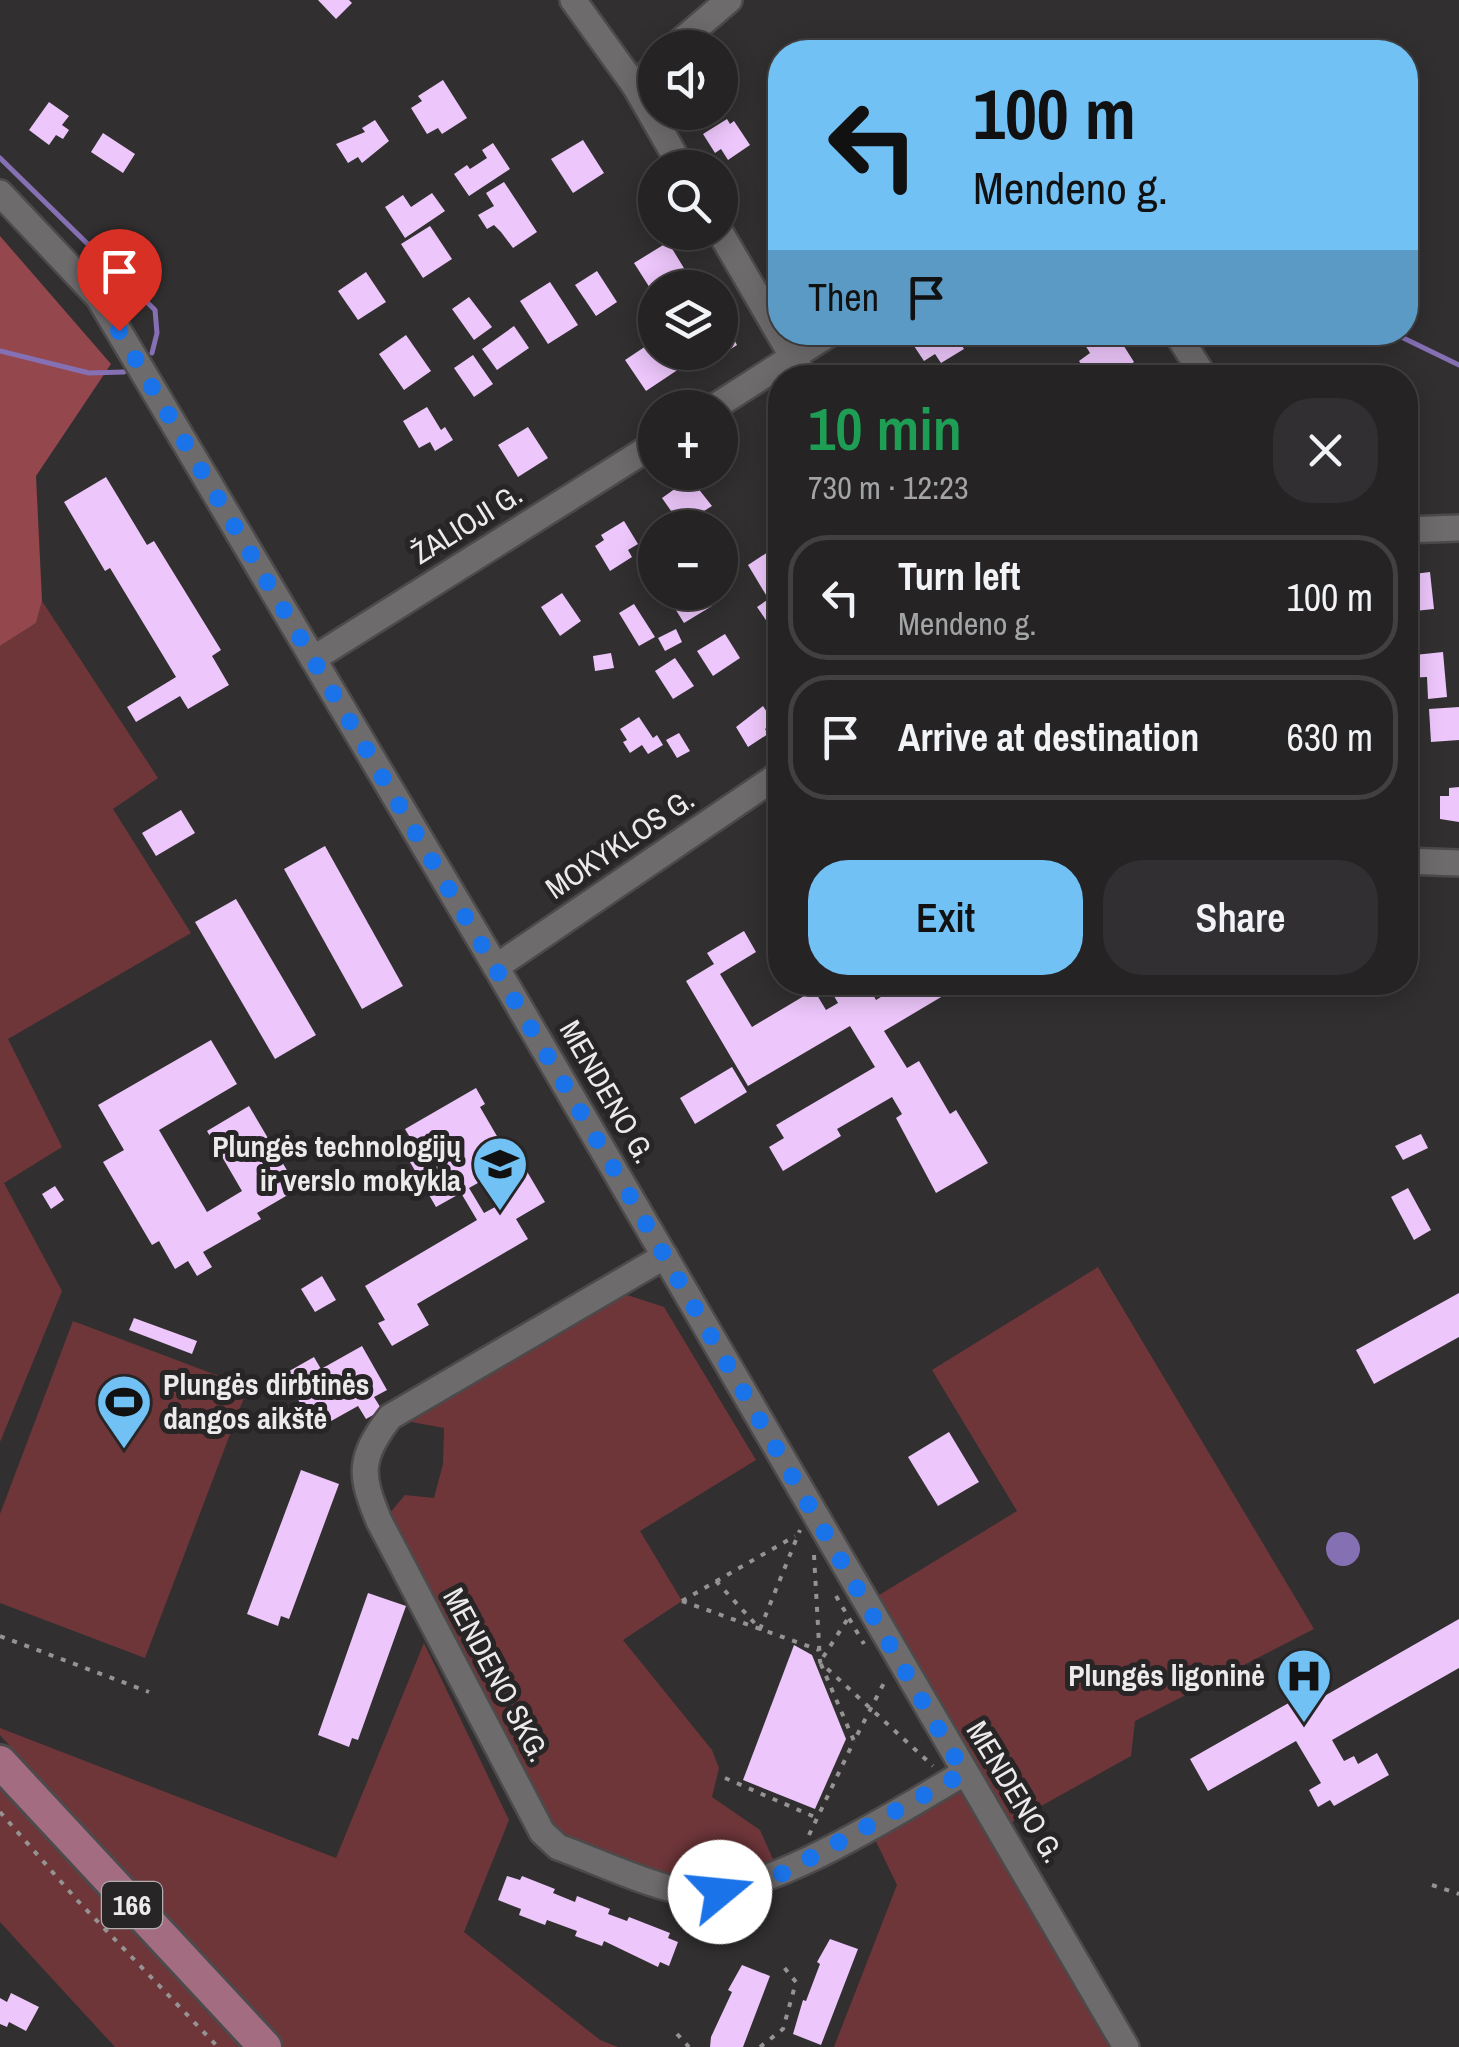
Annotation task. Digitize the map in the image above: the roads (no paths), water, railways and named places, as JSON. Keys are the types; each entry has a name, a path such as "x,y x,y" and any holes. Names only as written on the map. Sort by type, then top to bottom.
{"main road":[{"name":"166","path":"0,1762 265,2047"}],"street":[{"path":"573,0 635,86 672,150"},
{"path":"695,30 729,0"},
{"path":"635,86 638,83"},
{"name":"MENDENO G.","path":"0,194 99,298 665,1256 952,1773 1126,2047"},
{"path":"731,250 768,314"},
{"path":"801,365 820,345"},
{"path":"738,396 768,382"},
{"name":"ŽALIOJI G.","path":"313,659 638,455"},
{"path":"1418,530 1459,528"},
{"name":"MOKYKLOS G.","path":"496,967 768,782"},
{"path":"1418,861 1459,863"},
{"name":"MENDENO SKG.","path":"665,1256 390,1416 372,1446 362,1478 378,1521 542,1832 558,1846 685,1892 720,1892 794,1867 952,1773"}],"waterway":[{"path":"0,158 155,310 157,333 152,353"},
{"path":"1418,345 1459,365"},
{"path":"0,351 89,373 124,372"}],"place":[{"name":"Plungės technologijų ir verslo mokykla","path":"500,1213"},
{"name":"Plungės dirbtinės dangos aikštė","path":"124,1451"},
{"name":"Plungės ligoninė","path":"1304,1725"}]}
